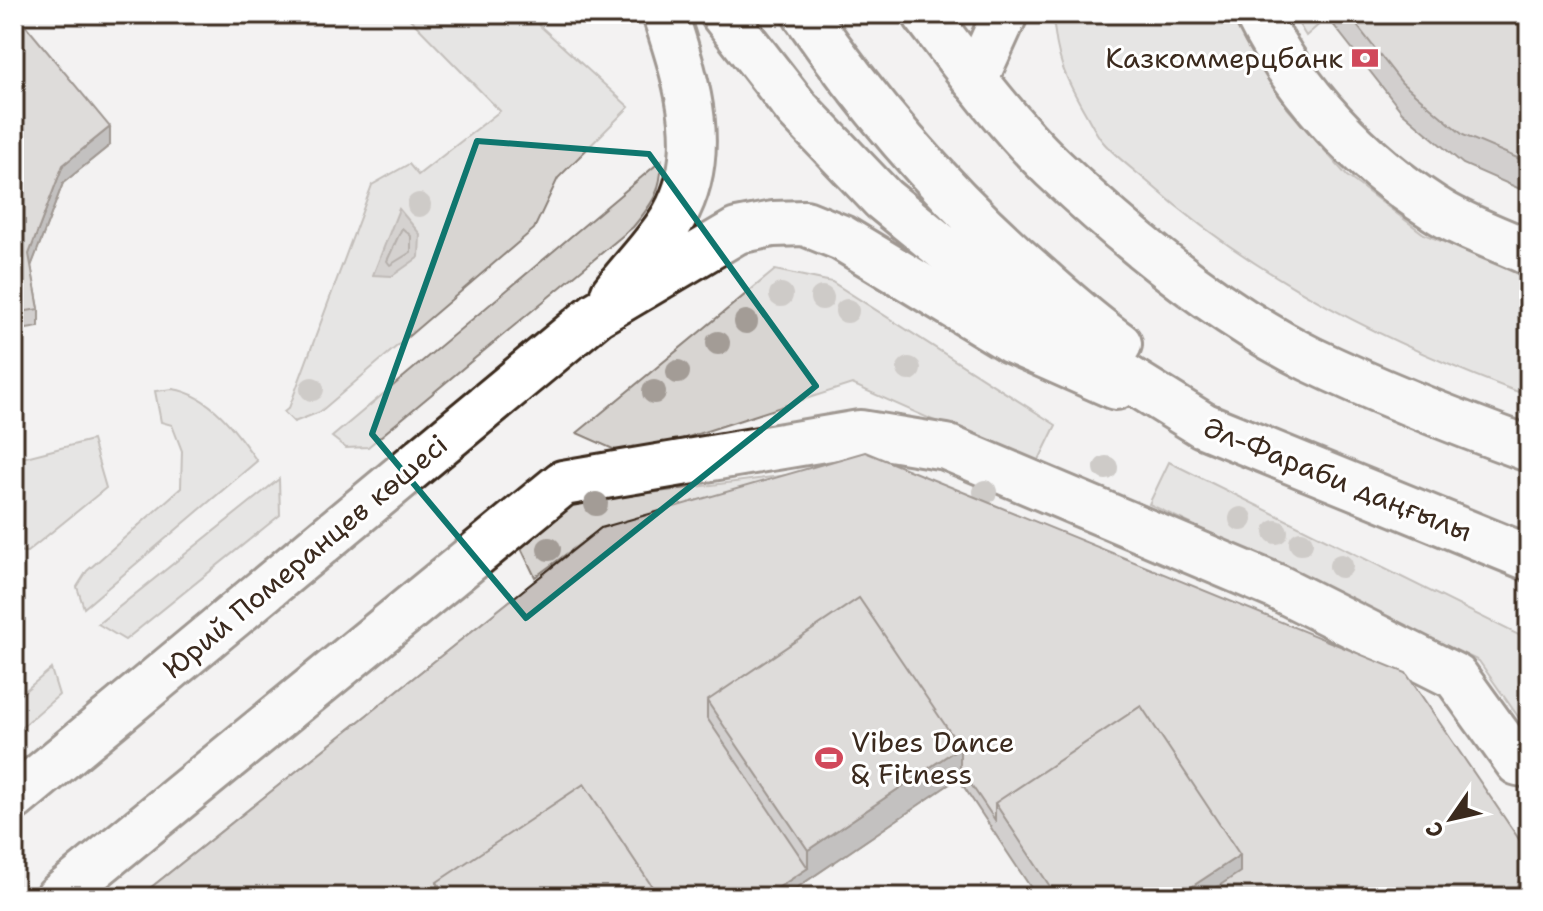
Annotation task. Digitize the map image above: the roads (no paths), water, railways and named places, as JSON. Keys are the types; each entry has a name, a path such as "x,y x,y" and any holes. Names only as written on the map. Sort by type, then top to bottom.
{"main road":[{"path":"597,314 674,216 690,177 695,128 685,76 665,14"},
{"name":"Әл-Фараби даңғылы","path":"723,14 797,109 883,199 1023,313 1203,425 1529,558"},
{"path":"805,14 845,71 926,168 1017,259 1095,327 1211,406 1376,495"},
{"path":"925,14 975,80 1051,166 1140,244 1226,309 1308,358 1439,416 1529,449"},
{"path":"975,80 1005,14"},
{"path":"1257,14 1275,50 1310,97 1366,157 1435,209 1529,253"},
{"path":"597,314 737,231 773,224 805,223 842,238 1012,341 1203,425"},
{"name":"Юрий Померанцев көшесі","path":"14,798 597,314"},
{"path":"58,897 563,483 860,433 946,447 1291,594 1456,677 1518,763 1529,765"}],"water":[{"path":"399,209 420,234 419,257 392,276 373,275"}],"place":[{"name":"Казкоммерцбанк","path":"1365,58"},
{"name":"Vibes Dance & Fitness","path":"829,758"}]}
